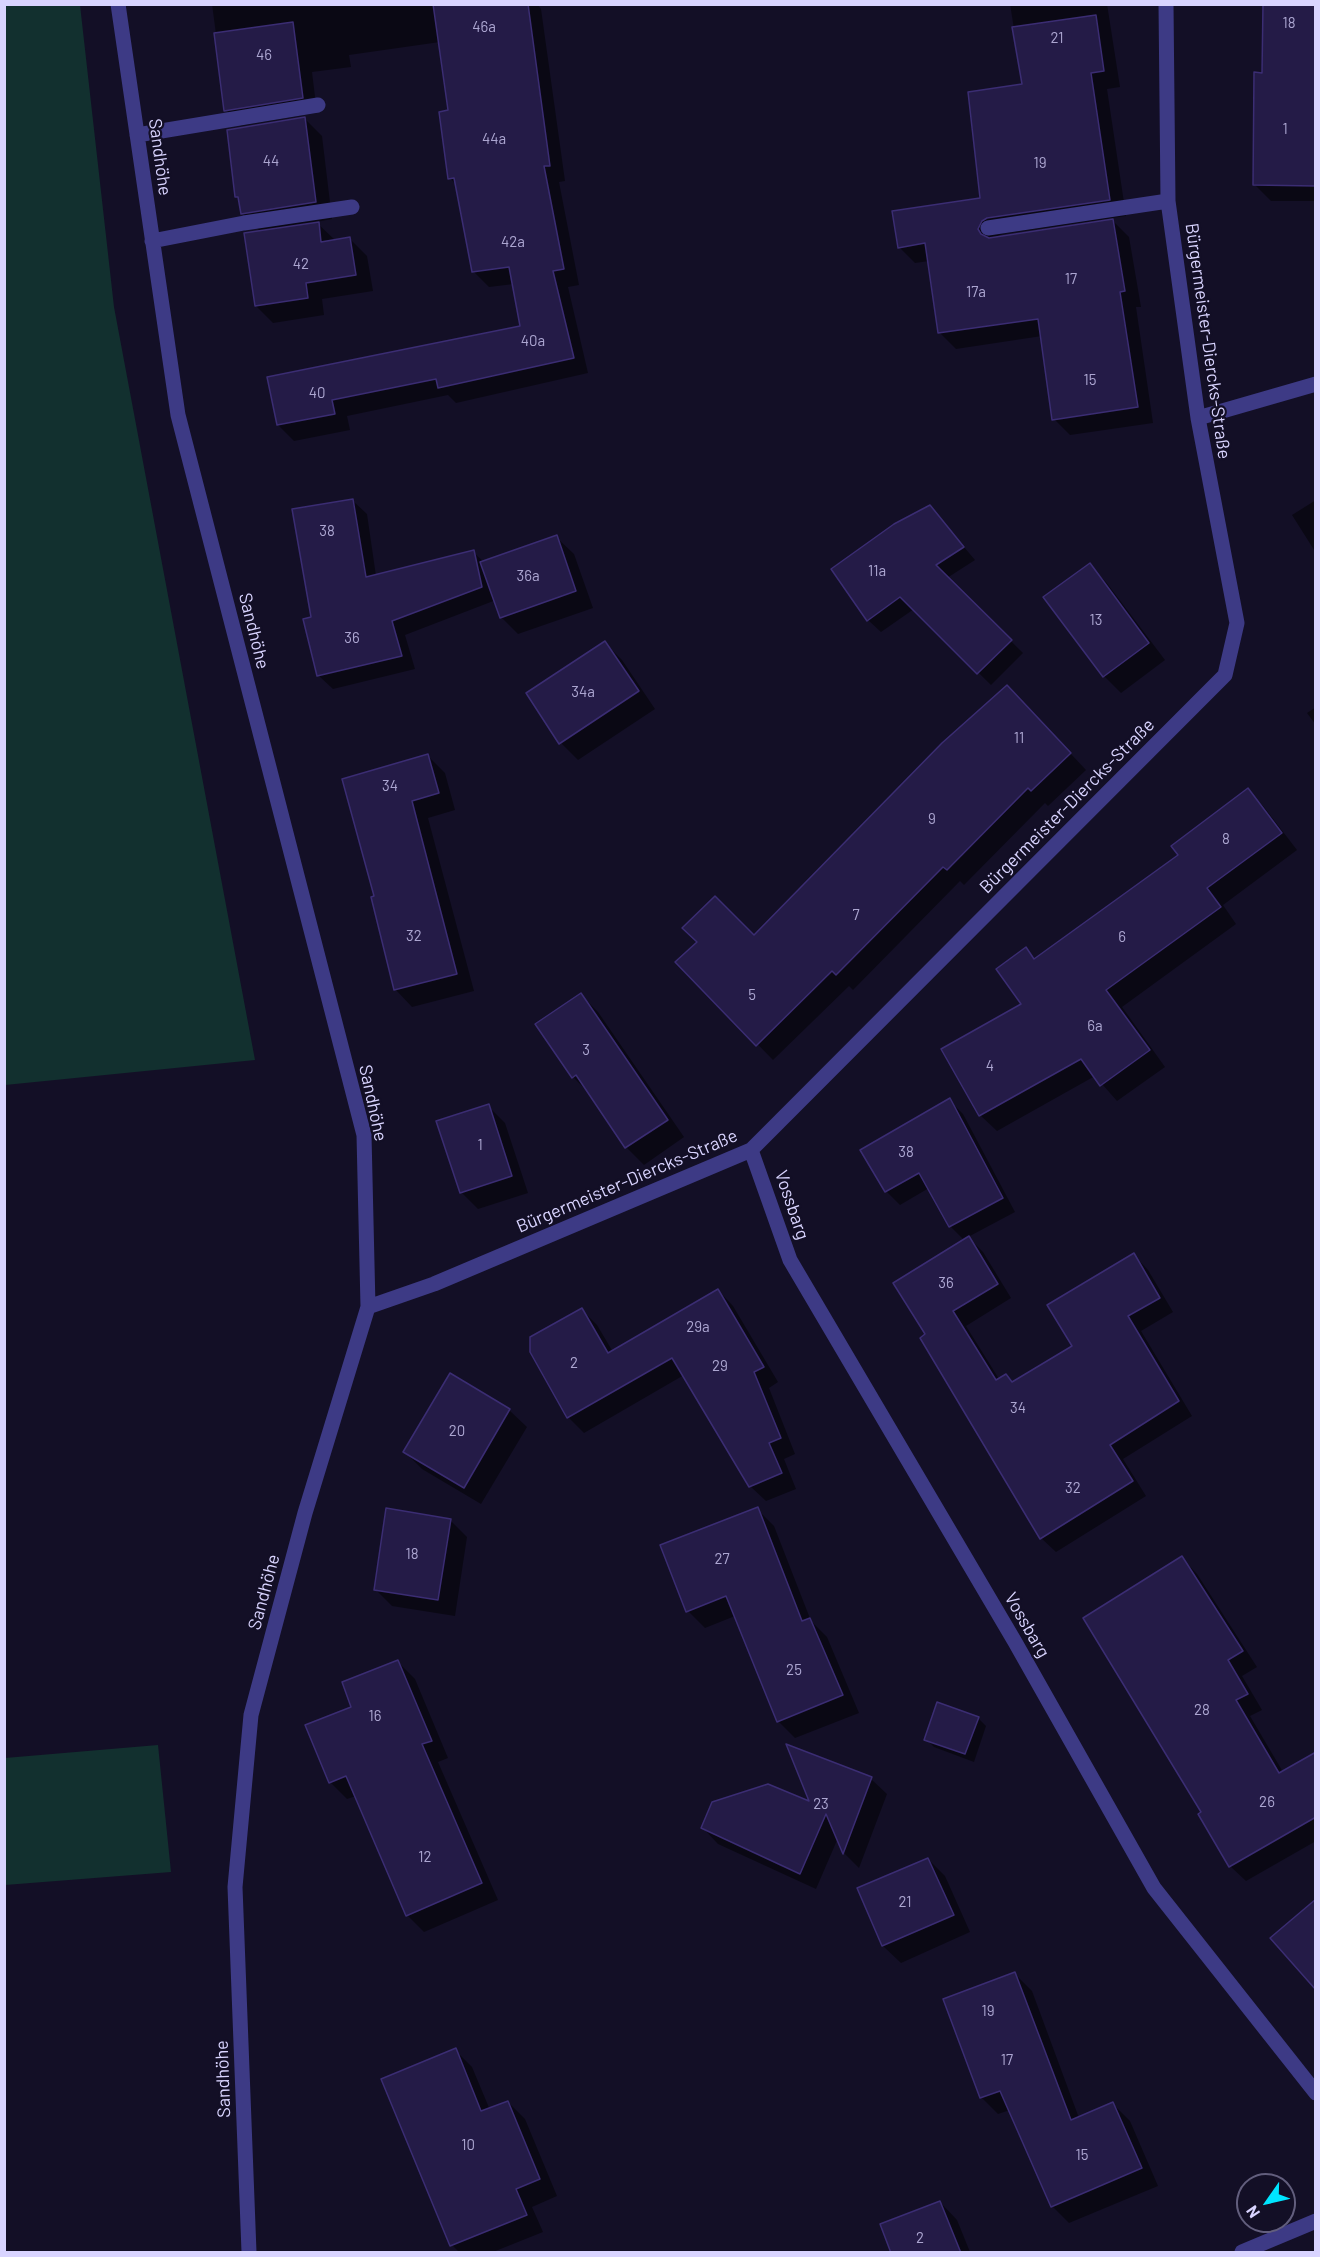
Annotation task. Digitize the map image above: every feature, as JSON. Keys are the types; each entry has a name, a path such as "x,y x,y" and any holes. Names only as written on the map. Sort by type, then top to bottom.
{"street":[{"name":"Sandhöhe","path":"118,4 178,415 364,1135 368,1307 305,1513 251,1715 235,1887 249,2253"},
{"name":"Bürgermeister-Diercks-Straße","path":"368,1307 434,1284 751,1150 1225,675 1237,623 1198,418 1168,201 1166,4"},
{"path":"137,135 318,105"},
{"path":"987,228 1168,201"},
{"path":"152,241 352,207"},
{"path":"1198,418 1316,384"},
{"name":"Vossbarg","path":"751,1150 790,1260 1009,1632 1155,1888 1316,2093"},
{"path":"1242,2253 1316,2222"}],"green space":[{"path":"5,4 80,5 114,307 255,1060 5,1085"},
{"path":"158,1745 171,1872 5,1885 5,1758"}],"building":[{"path":"433,4 528,4 550,166 544,166 564,269 553,271 574,358 438,388 436,379 332,400 335,414 277,425 267,377 520,326 509,267 472,272 454,178 448,179 439,112 448,110"},
{"path":"1263,4 1316,4 1316,186 1253,185 1254,72 1262,73"},
{"path":"1096,15 1104,71 1091,73 1110,200 987,218 982,221 978,229 981,234 989,238 1113,219 1125,291 1120,292 1138,407 1052,420 1038,319 938,333 925,243 898,248 892,211 980,198 968,92 1022,84 1012,27"},
{"path":"293,22 303,98 224,111 214,33"},
{"path":"305,117 316,202 241,214 238,197 235,197 227,130"},
{"path":"319,222 321,242 350,237 356,275 306,283 308,298 255,306 244,233"},
{"path":"353,499 366,577 474,550 482,587 392,621 402,656 317,676 303,619 311,617 292,509"},
{"path":"930,505 964,547 936,565 1012,640 977,674 900,597 867,621 831,569 894,524"},
{"path":"557,535 576,591 500,618 480,562"},
{"path":"1090,563 1149,643 1103,677 1043,597"},
{"path":"605,641 639,691 559,744 526,693"},
{"path":"1007,685 1071,753 1031,791 1028,788 947,870 943,867 836,975 832,971 756,1046 675,962 697,942 682,928 715,896 754,935 942,743"},
{"path":"428,754 439,793 412,801 457,974 394,990 371,897 374,896 342,779"},
{"path":"1248,788 1282,833 1207,888 1221,907 1106,990 1150,1050 1100,1086 1081,1059 979,1116 941,1049 1021,1004 996,969 1026,947 1034,959 1178,855 1171,846"},
{"path":"581,993 668,1120 625,1148 576,1075 572,1078 535,1024"},
{"path":"950,1098 1003,1198 949,1227 919,1173 885,1192 860,1150"},
{"path":"489,1104 512,1176 460,1193 436,1121"},
{"path":"969,1236 998,1284 953,1311 996,1380 1006,1374 1012,1382 1072,1346 1047,1305 1134,1253 1160,1298 1128,1316 1179,1401 1110,1445 1133,1481 1040,1539 920,1338 925,1334 893,1283"},
{"path":"718,1289 764,1367 754,1372 781,1438 769,1443 782,1473 749,1487 672,1358 567,1418 530,1352 530,1337 582,1308 608,1353"},
{"path":"450,1373 510,1409 464,1488 403,1452"},
{"path":"758,1507 802,1621 810,1618 843,1695 777,1722 726,1596 686,1612 660,1545"},
{"path":"386,1508 451,1519 438,1600 374,1590"},
{"path":"1182,1556 1243,1651 1228,1660 1248,1694 1236,1700 1279,1773 1316,1752 1316,1817 1229,1867 1198,1814 1201,1812 1083,1618"},
{"path":"398,1660 432,1741 422,1744 482,1883 406,1916 346,1776 329,1783 305,1725 351,1707 342,1682"},
{"path":"937,1702 979,1717 965,1754 924,1740"},
{"path":"786,1744 872,1777 843,1854 826,1814 800,1874 701,1828 712,1802 768,1784 809,1801"},
{"path":"928,1858 954,1915 882,1946 857,1888"},
{"path":"1316,1899 1316,1990 1270,1938"},
{"path":"1015,1972 1071,2120 1113,2102 1142,2168 1051,2207 1000,2091 980,2098 943,1999"},
{"path":"456,2048 481,2111 508,2101 540,2179 516,2189 527,2215 450,2246 381,2079"},
{"path":"940,2201 961,2253 891,2253 880,2224"}]}
